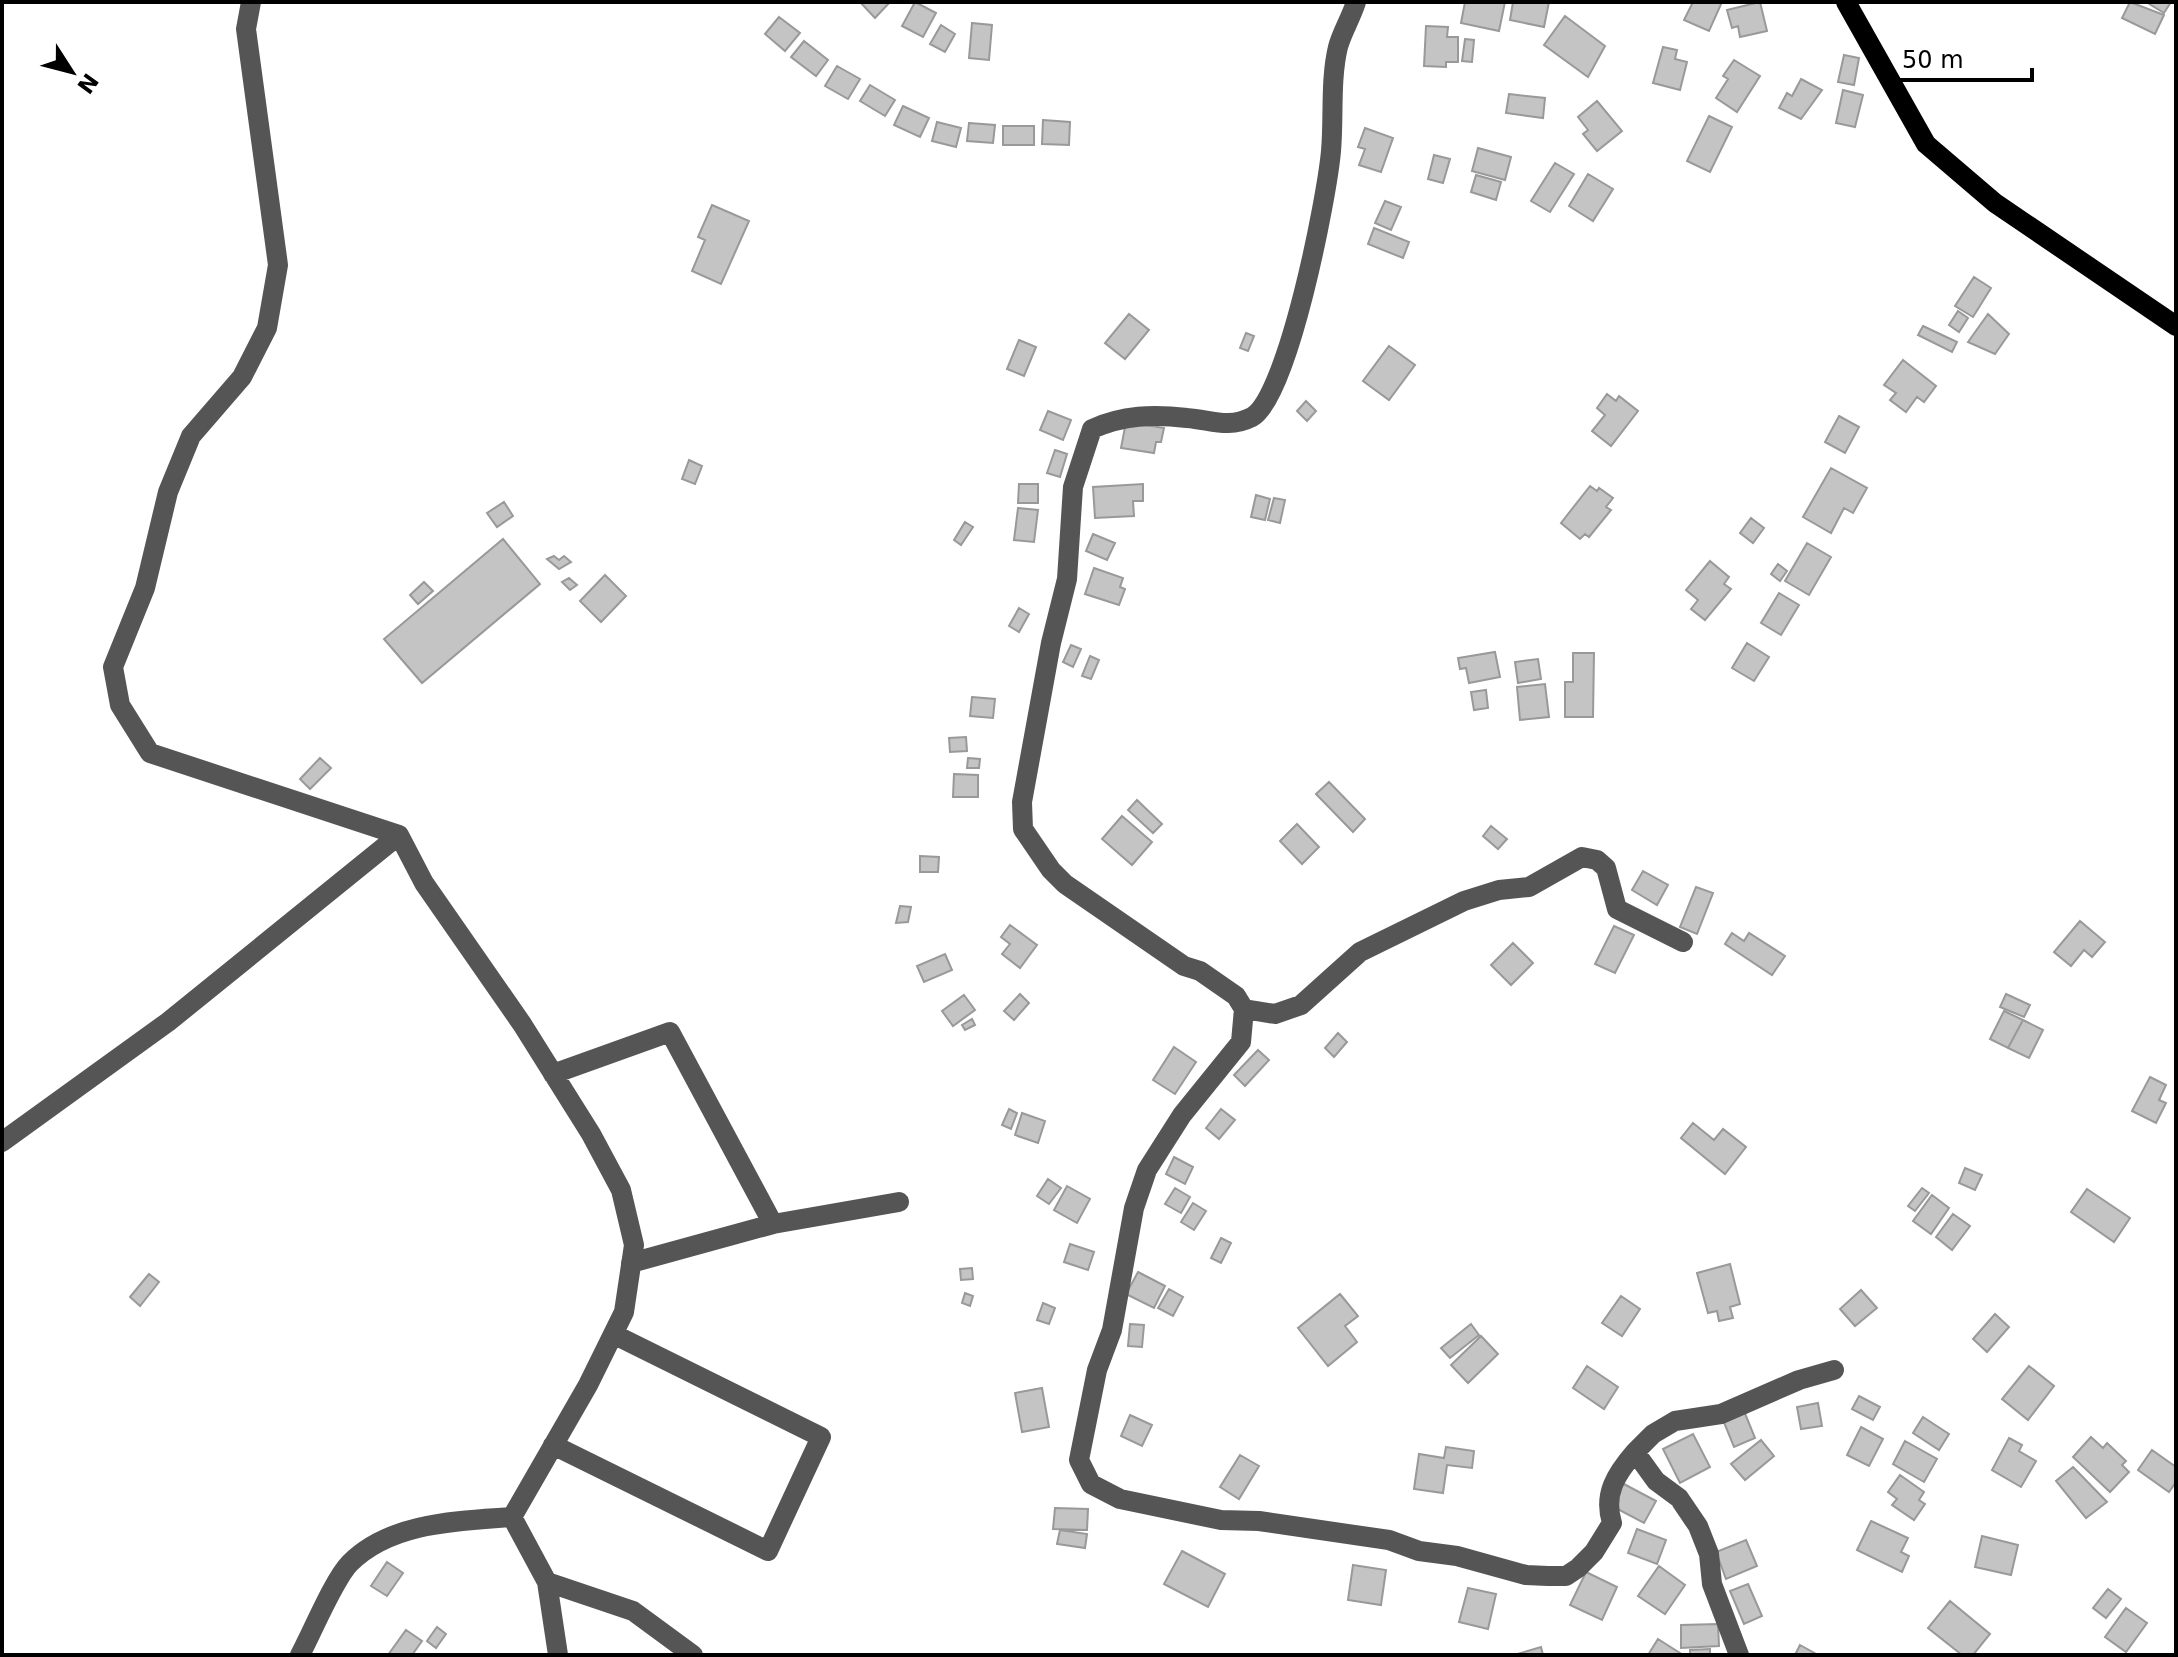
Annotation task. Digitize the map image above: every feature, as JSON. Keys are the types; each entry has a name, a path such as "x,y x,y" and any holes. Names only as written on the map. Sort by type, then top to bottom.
{"main road":[{"path":"1846,2 1926,144 1995,203 2176,326"}],"street":[{"path":"251,2 246,29 278,265 267,328 242,377 191,436 168,492 145,588 113,667 117,693 120,705 150,753 399,835 424,883 553,1074 621,1190 634,1245 624,1312 512,1517"},
{"path":"1356,2 1338,48 1331,155 1311,269 1273,393 1255,415 1228,426 1185,417 1141,415 1111,421 1092,429 1073,487 1067,579 1022,802 1023,829 1051,870 1065,884 1184,966 1200,971 1236,996 1244,1009 1241,1042 1182,1115 1147,1170 1134,1208 1112,1330 1097,1370 1079,1460 1091,1484 1120,1499 1156,1504 1221,1520 1259,1521 1389,1540 1419,1551 1457,1556 1526,1575 1566,1576 1594,1552 1612,1523 1607,1508 1618,1471 1653,1434 1675,1421 1721,1414 1799,1380 1834,1370"},
{"path":"2,1142 168,1022 399,835"},
{"path":"1244,1009 1275,1014 1301,1005 1360,952 1464,901 1499,890 1529,887 1582,857 1597,860 1606,868 1617,909 1683,942"},
{"path":"553,1074 670,1032 773,1224"},
{"path":"631,1263 773,1224 899,1202"},
{"path":"553,1445 768,1551 821,1437 613,1334"},
{"path":"1635,1452 1656,1481 1679,1498 1698,1526 1709,1554 1712,1584 1739,1655"},
{"path":"512,1517 547,1582 558,1655"},
{"path":"300,1655 349,1564 379,1544 427,1524 512,1517"},
{"path":"547,1582 633,1611 693,1655"}],"building":[{"path":"860,2 890,2 875,18"},
{"path":"915,2 936,13 923,37 902,26"},
{"path":"1465,2 1505,2 1499,31 1461,23"},
{"path":"1513,2 1549,2 1544,27 1510,20"},
{"path":"1693,2 1722,2 1709,31 1684,20"},
{"path":"1760,2 1767,31 1740,37 1738,26 1732,28 1727,10"},
{"path":"2130,2 2164,15 2155,34 2122,18"},
{"path":"2146,2 2171,2 2164,13"},
{"path":"1565,16 1605,46 1588,77 1544,45"},
{"path":"779,17 800,33 785,51 765,34"},
{"path":"972,23 992,25 989,60 969,58"},
{"path":"941,25 955,34 945,52 930,44"},
{"path":"1426,26 1448,27 1447,37 1458,37 1458,62 1446,62 1446,67 1424,66"},
{"path":"1465,39 1474,40 1472,62 1462,61"},
{"path":"804,41 828,60 816,76 791,57"},
{"path":"1663,47 1677,50 1675,59 1687,62 1680,90 1653,83"},
{"path":"1844,55 1859,58 1854,85 1838,82"},
{"path":"1734,60 1760,76 1737,112 1716,98 1728,79 1723,76"},
{"path":"837,66 860,79 848,99 825,86"},
{"path":"1801,79 1822,90 1801,119 1779,108 1787,93 1792,96"},
{"path":"870,85 895,100 885,116 860,101"},
{"path":"1843,90 1863,95 1855,127 1836,123"},
{"path":"1509,94 1545,98 1543,118 1506,113"},
{"path":"1597,101 1622,131 1597,151 1583,134 1588,130 1578,117"},
{"path":"903,106 929,118 920,137 894,125"},
{"path":"1709,116 1732,127 1710,172 1687,161"},
{"path":"1043,120 1070,122 1069,145 1042,144"},
{"path":"937,122 961,128 956,147 932,141"},
{"path":"969,123 995,125 993,143 967,141"},
{"path":"1003,126 1034,126 1034,145 1003,145"},
{"path":"1365,128 1393,138 1381,172 1359,165 1365,149 1358,147"},
{"path":"1478,148 1511,157 1505,180 1472,171"},
{"path":"1434,155 1450,159 1443,183 1428,179"},
{"path":"1555,163 1574,174 1550,212 1531,201"},
{"path":"1588,174 1613,189 1593,221 1569,206"},
{"path":"1476,175 1501,182 1496,200 1471,192"},
{"path":"1385,201 1401,207 1391,230 1375,223"},
{"path":"712,205 749,221 721,284 692,271 705,240 698,237"},
{"path":"1374,228 1409,242 1403,258 1368,244"},
{"path":"1974,277 1991,288 1973,317 1955,306"},
{"path":"1958,311 1968,318 1959,332 1949,325"},
{"path":"1129,314 1149,330 1125,359 1105,343"},
{"path":"1988,314 2009,334 1995,354 1968,342"},
{"path":"1923,326 1957,342 1952,352 1918,335"},
{"path":"1246,333 1254,336 1248,351 1240,348"},
{"path":"1019,340 1036,347 1024,376 1007,369"},
{"path":"1389,346 1415,365 1389,400 1363,381"},
{"path":"1903,360 1936,386 1924,402 1917,397 1906,412 1890,400 1896,393 1884,385"},
{"path":"1607,394 1616,401 1619,396 1638,411 1611,446 1592,431 1605,415 1597,408"},
{"path":"1306,401 1316,411 1307,421 1297,411"},
{"path":"1048,411 1071,420 1063,440 1040,430"},
{"path":"1839,416 1859,427 1845,453 1825,442"},
{"path":"1126,422 1164,428 1161,442 1156,442 1154,453 1121,448"},
{"path":"1055,450 1067,454 1060,477 1047,473"},
{"path":"689,460 702,466 695,484 682,479"},
{"path":"1831,468 1867,488 1853,513 1844,508 1831,533 1803,517"},
{"path":"1019,484 1038,484 1038,503 1018,503"},
{"path":"1143,484 1143,501 1133,501 1134,516 1095,518 1093,487"},
{"path":"1590,486 1613,498 1606,507 1611,510 1589,537 1585,534 1580,539 1561,523"},
{"path":"1256,495 1270,499 1265,520 1251,517"},
{"path":"1274,498 1285,500 1280,523 1268,520"},
{"path":"504,502 513,516 497,527 487,513"},
{"path":"1018,508 1038,510 1034,542 1014,540"},
{"path":"1751,518 1764,528 1753,543 1740,533"},
{"path":"965,522 973,527 961,545 954,540"},
{"path":"1093,534 1115,543 1107,560 1086,551"},
{"path":"503,539 540,584 422,683 384,639"},
{"path":"1807,543 1831,557 1809,595 1785,581"},
{"path":"554,556 559,560 564,556 571,562 559,569 547,559"},
{"path":"1710,561 1729,577 1724,584 1731,589 1705,620 1691,609 1698,600 1686,590"},
{"path":"1778,564 1787,571 1780,581 1771,574"},
{"path":"1094,568 1123,578 1120,587 1125,589 1119,605 1085,594"},
{"path":"605,575 626,596 601,622 580,601"},
{"path":"569,578 577,585 570,590 562,582"},
{"path":"424,582 433,591 418,604 410,595"},
{"path":"1779,593 1799,605 1781,635 1761,623"},
{"path":"1019,608 1029,614 1019,632 1009,626"},
{"path":"1747,643 1769,657 1754,681 1732,668"},
{"path":"1071,645 1081,649 1073,667 1063,662"},
{"path":"1495,652 1500,677 1469,683 1466,668 1460,669 1458,658"},
{"path":"1573,653 1594,653 1593,717 1565,717 1565,682 1573,682"},
{"path":"1090,656 1099,660 1091,679 1082,676"},
{"path":"1538,659 1541,679 1518,683 1515,662"},
{"path":"1545,684 1549,717 1520,720 1517,687"},
{"path":"1486,690 1488,708 1474,710 1471,692"},
{"path":"972,697 995,699 993,718 970,716"},
{"path":"966,737 967,751 950,752 949,738"},
{"path":"320,758 331,768 310,789 300,779"},
{"path":"968,758 980,759 979,768 967,768"},
{"path":"954,774 978,775 978,797 953,797"},
{"path":"1329,782 1365,819 1353,832 1316,794"},
{"path":"1137,800 1162,824 1153,833 1128,810"},
{"path":"1122,816 1152,842 1132,865 1102,839"},
{"path":"1297,824 1319,847 1302,864 1280,841"},
{"path":"1491,826 1507,839 1498,849 1483,836"},
{"path":"920,856 939,857 938,872 920,872"},
{"path":"1643,871 1668,885 1657,905 1632,890"},
{"path":"1696,887 1713,893 1697,934 1680,927"},
{"path":"900,906 911,907 908,922 896,923"},
{"path":"2080,921 2105,942 2092,957 2084,950 2071,966 2054,952"},
{"path":"1010,925 1037,945 1020,968 1002,954 1010,944 1001,937"},
{"path":"1614,926 1634,935 1615,973 1595,964"},
{"path":"1732,933 1744,941 1749,933 1785,956 1772,975 1725,944"},
{"path":"1513,943 1533,963 1511,985 1491,965"},
{"path":"945,954 952,970 924,982 917,966"},
{"path":"1020,994 1029,1003 1014,1020 1004,1011"},
{"path":"2006,994 2030,1005 2024,1017 2000,1007"},
{"path":"964,995 975,1010 953,1026 942,1011"},
{"path":"2004,1011 2023,1020 2008,1048 1990,1039"},
{"path":"972,1019 975,1025 965,1030 962,1025"},
{"path":"2023,1020 2043,1030 2029,1058 2008,1048"},
{"path":"1338,1033 1347,1042 1334,1057 1325,1048"},
{"path":"1174,1047 1196,1062 1175,1094 1153,1080"},
{"path":"1258,1050 1269,1060 1245,1086 1234,1075"},
{"path":"2150,1077 2166,1085 2159,1100 2166,1103 2156,1123 2132,1111"},
{"path":"1009,1109 1017,1113 1011,1129 1002,1125"},
{"path":"1221,1109 1235,1120 1219,1139 1206,1128"},
{"path":"1022,1113 1045,1121 1038,1143 1015,1135"},
{"path":"1693,1123 1714,1140 1723,1129 1746,1147 1725,1174 1681,1138"},
{"path":"1174,1157 1193,1167 1185,1184 1166,1174"},
{"path":"1965,1168 1982,1175 1975,1190 1959,1183"},
{"path":"1048,1179 1061,1188 1049,1204 1037,1196"},
{"path":"1067,1186 1090,1199 1077,1223 1054,1210"},
{"path":"1175,1188 1190,1197 1181,1213 1165,1204"},
{"path":"1922,1188 1929,1193 1915,1211 1908,1206"},
{"path":"2087,1189 2130,1218 2114,1242 2071,1212"},
{"path":"1932,1195 1949,1208 1931,1234 1913,1221"},
{"path":"1193,1203 1206,1211 1194,1230 1181,1222"},
{"path":"1953,1214 1970,1226 1952,1250 1936,1237"},
{"path":"1221,1238 1231,1243 1221,1263 1211,1258"},
{"path":"1070,1244 1094,1252 1088,1270 1064,1262"},
{"path":"1730,1264 1740,1304 1730,1307 1733,1318 1719,1321 1717,1311 1708,1313 1697,1273"},
{"path":"972,1268 973,1279 961,1280 960,1269"},
{"path":"1138,1272 1165,1286 1154,1308 1126,1294"},
{"path":"149,1274 159,1282 140,1306 130,1297"},
{"path":"1169,1289 1183,1297 1173,1316 1158,1308"},
{"path":"1861,1290 1877,1308 1855,1326 1840,1309"},
{"path":"965,1293 973,1296 970,1306 962,1303"},
{"path":"1340,1294 1358,1316 1345,1326 1357,1342 1328,1366 1298,1328"},
{"path":"1621,1296 1640,1309 1622,1336 1602,1323"},
{"path":"1043,1303 1055,1308 1049,1324 1037,1320"},
{"path":"1995,1314 2009,1327 1987,1352 1973,1339"},
{"path":"1130,1324 1144,1325 1142,1347 1128,1346"},
{"path":"1471,1324 1479,1335 1450,1358 1441,1348"},
{"path":"1481,1336 1498,1354 1468,1383 1451,1365"},
{"path":"1587,1366 1618,1387 1604,1409 1573,1388"},
{"path":"2029,1366 2054,1386 2028,1420 2002,1399"},
{"path":"1042,1388 1049,1427 1022,1432 1015,1393"},
{"path":"1859,1396 1880,1407 1873,1420 1852,1409"},
{"path":"1818,1403 1822,1426 1801,1429 1797,1407"},
{"path":"1744,1411 1755,1438 1734,1447 1723,1420"},
{"path":"1130,1415 1152,1425 1142,1446 1121,1436"},
{"path":"1923,1417 1949,1434 1939,1450 1913,1433"},
{"path":"1861,1427 1883,1439 1869,1466 1847,1455"},
{"path":"1693,1434 1710,1467 1680,1483 1663,1449"},
{"path":"2091,1437 2103,1448 2107,1443 2126,1461 2122,1465 2129,1472 2110,1492 2073,1457"},
{"path":"2009,1438 2022,1445 2019,1451 2036,1461 2021,1487 1992,1470"},
{"path":"1761,1440 1774,1456 1745,1480 1731,1464"},
{"path":"1905,1441 1937,1459 1924,1482 1893,1464"},
{"path":"1446,1447 1474,1451 1472,1468 1447,1465 1443,1493 1414,1489 1419,1454 1444,1458"},
{"path":"2152,1450 2176,1467 2176,1482 2169,1492 2138,1470"},
{"path":"1240,1455 1259,1466 1239,1499 1220,1487"},
{"path":"2073,1467 2107,1502 2086,1518 2056,1481"},
{"path":"1900,1475 1924,1492 1919,1500 1925,1504 1914,1520 1892,1505 1897,1499 1888,1492"},
{"path":"1622,1483 1656,1501 1644,1523 1610,1505"},
{"path":"1055,1508 1088,1509 1087,1530 1053,1529"},
{"path":"1871,1521 1908,1538 1901,1552 1909,1556 1902,1572 1857,1550"},
{"path":"1637,1529 1666,1540 1657,1564 1628,1553"},
{"path":"1060,1530 1087,1534 1085,1548 1057,1544"},
{"path":"1982,1536 2018,1545 2011,1575 1975,1567"},
{"path":"1746,1540 1757,1566 1726,1579 1716,1552"},
{"path":"1182,1551 1225,1574 1208,1607 1164,1584"},
{"path":"387,1562 403,1573 387,1596 371,1586"},
{"path":"1353,1565 1386,1570 1381,1605 1348,1600"},
{"path":"1659,1566 1685,1585 1665,1614 1638,1596"},
{"path":"1586,1572 1617,1587 1602,1620 1570,1605"},
{"path":"1748,1584 1762,1616 1744,1624 1730,1591"},
{"path":"1468,1588 1496,1594 1488,1629 1459,1622"},
{"path":"2108,1589 2121,1599 2106,1618 2093,1608"},
{"path":"1950,1601 1990,1634 1973,1655 1962,1655 1928,1628"},
{"path":"2126,1608 2147,1623 2126,1652 2105,1637"},
{"path":"1718,1624 1719,1646 1681,1648 1681,1625"},
{"path":"437,1627 446,1634 436,1648 427,1641"},
{"path":"406,1630 422,1641 412,1655 388,1655"},
{"path":"1658,1639 1683,1655 1648,1655"},
{"path":"1800,1645 1818,1655 1795,1655"},
{"path":"1541,1647 1543,1655 1514,1655"},
{"path":"1710,1649 1710,1655 1690,1655 1690,1650"}]}
